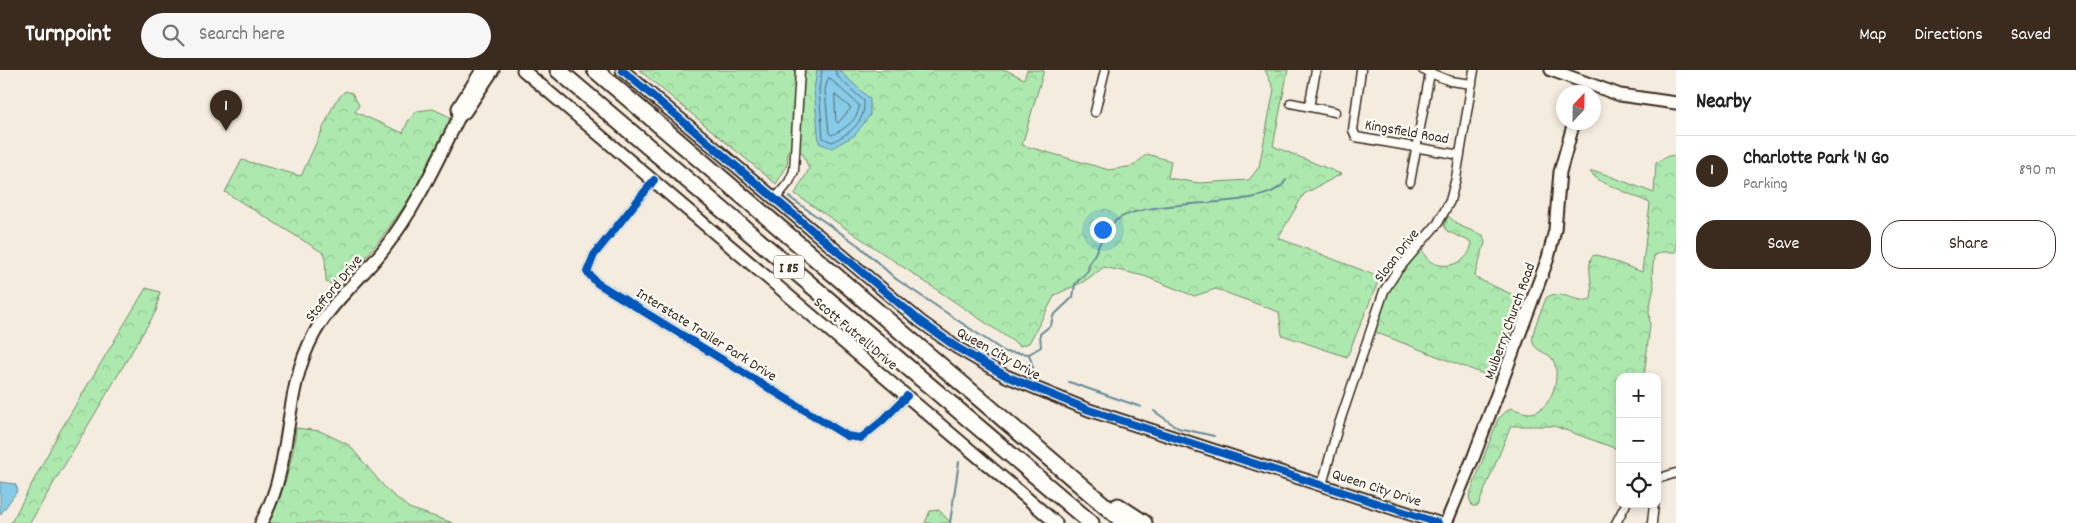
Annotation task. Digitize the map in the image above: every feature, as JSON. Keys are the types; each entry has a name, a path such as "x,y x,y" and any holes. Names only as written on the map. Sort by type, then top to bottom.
{"highway":[{"name":"I 85","path":"558,70 1091,523"},
{"name":"I 85","path":"595,70 1125,523"},
{"path":"1014,428 1144,523"},
{"path":"1022,464 1077,523"}],"street":[{"name":"Stafford Drive","path":"459,117 458,108 482,70"},
{"name":"Stafford Drive","path":"261,523 280,480 298,371 314,334 332,308 384,250 403,224 433,171 459,117 465,112 493,70"},
{"name":"Scott Futrell Drive","path":"522,70 654,180 1056,523"},
{"name":"Queen City Drive","path":"622,70 920,321 956,347 1006,376 1089,410 1438,523"},
{"path":"775,200 789,182 794,171 800,70"},
{"path":"1095,112 1106,70"},
{"path":"1309,106 1316,70"},
{"name":"Kingsfield Road","path":"1361,70 1354,135 1360,139 1460,155"},
{"name":"Sloan Drive","path":"1322,485 1338,427 1384,292 1402,264 1438,223 1446,208 1456,178 1474,70"},
{"path":"1551,70 1578,85"},
{"path":"1410,182 1426,71 1450,81 1472,84"},
{"path":"1601,92 1676,103"},
{"path":"1292,103 1335,112"},
{"name":"Mulberry Church Road","path":"1446,523 1474,456 1548,258 1555,230 1560,172 1572,130"},
{"name":"Interstate Trailer Park Drive","path":"654,180 594,255 587,272 597,282 847,436 861,438 882,421 907,396"},
{"path":"1661,478 1676,472"},
{"path":"1616,523 1624,508"},
{"path":"1652,523 1654,508"}],"green space":[{"path":"639,70 1006,70 1024,79 1027,70 1044,70 1022,145 1109,170 1133,166 1147,154 1171,161 1168,178 1199,183 1249,180 1259,167 1274,89 1265,70 1288,70 1273,146 1341,174 1304,194 1278,238 1380,277 1347,357 1282,335 1279,312 1216,289 1194,296 1144,276 1104,267 1083,282 1055,295 1029,343 1020,346 795,194 809,169 802,152 788,150 787,166 776,184"},
{"path":"345,91 352,93 359,105 355,112 403,133 408,121 417,111 433,109 448,116 450,121 427,168 402,210 339,288 326,282 325,254 225,192 242,160 301,176 335,102"},
{"path":"1676,155 1676,252 1662,252 1654,256 1652,275 1654,287 1649,310 1650,325 1644,373 1616,373 1616,449 1554,426 1511,426 1478,506 1472,506 1469,497 1498,419 1510,408 1527,413 1537,411 1544,407 1553,391 1556,382 1555,364 1551,357 1536,348 1533,343 1535,327 1546,298 1557,294 1580,300 1591,299 1590,261 1592,256 1597,255 1642,272 1650,203 1598,180 1590,172 1599,172 1654,193 1656,163 1668,156"},
{"path":"1448,216 1460,226 1483,235 1485,243 1475,274 1476,278 1522,299 1494,378 1377,333 1375,329 1382,304 1391,286 1420,250 1423,251 1427,259 1442,265 1459,262 1470,251 1471,242 1447,231 1444,225"},
{"path":"146,288 160,292 156,311 30,523 11,523 60,431"},
{"path":"296,428 320,431 349,445 387,490 409,508 453,523 269,523 287,477"},
{"path":"939,510 951,523 925,523 930,511"}],"water":[{"path":"817,70 839,70 870,99 870,115 855,135 832,148 819,143 814,90"},
{"path":"0,482 15,484 18,490 0,515"}],"waterway":[{"path":"789,197 858,245 896,279 1005,352 1029,354 1041,347 1040,334 1051,325 1053,316 1073,297 1075,284 1088,271 1089,264 1104,235 1115,221 1132,213 1155,208 1257,197 1275,190 1286,180"},
{"path":"1029,354 1034,371"},
{"path":"1069,382 1141,407"},
{"path":"1154,411 1178,428 1214,436"},
{"path":"950,523 959,462"}],"cycle path":[{"path":"622,70 920,321 956,347 1006,376 1089,410 1438,523"},
{"path":"654,180 594,255 587,272 597,283 847,436 861,438 882,421 907,396"}],"place":[{"name":"Charlotte Park 'N Go","path":"226,131"}]}
